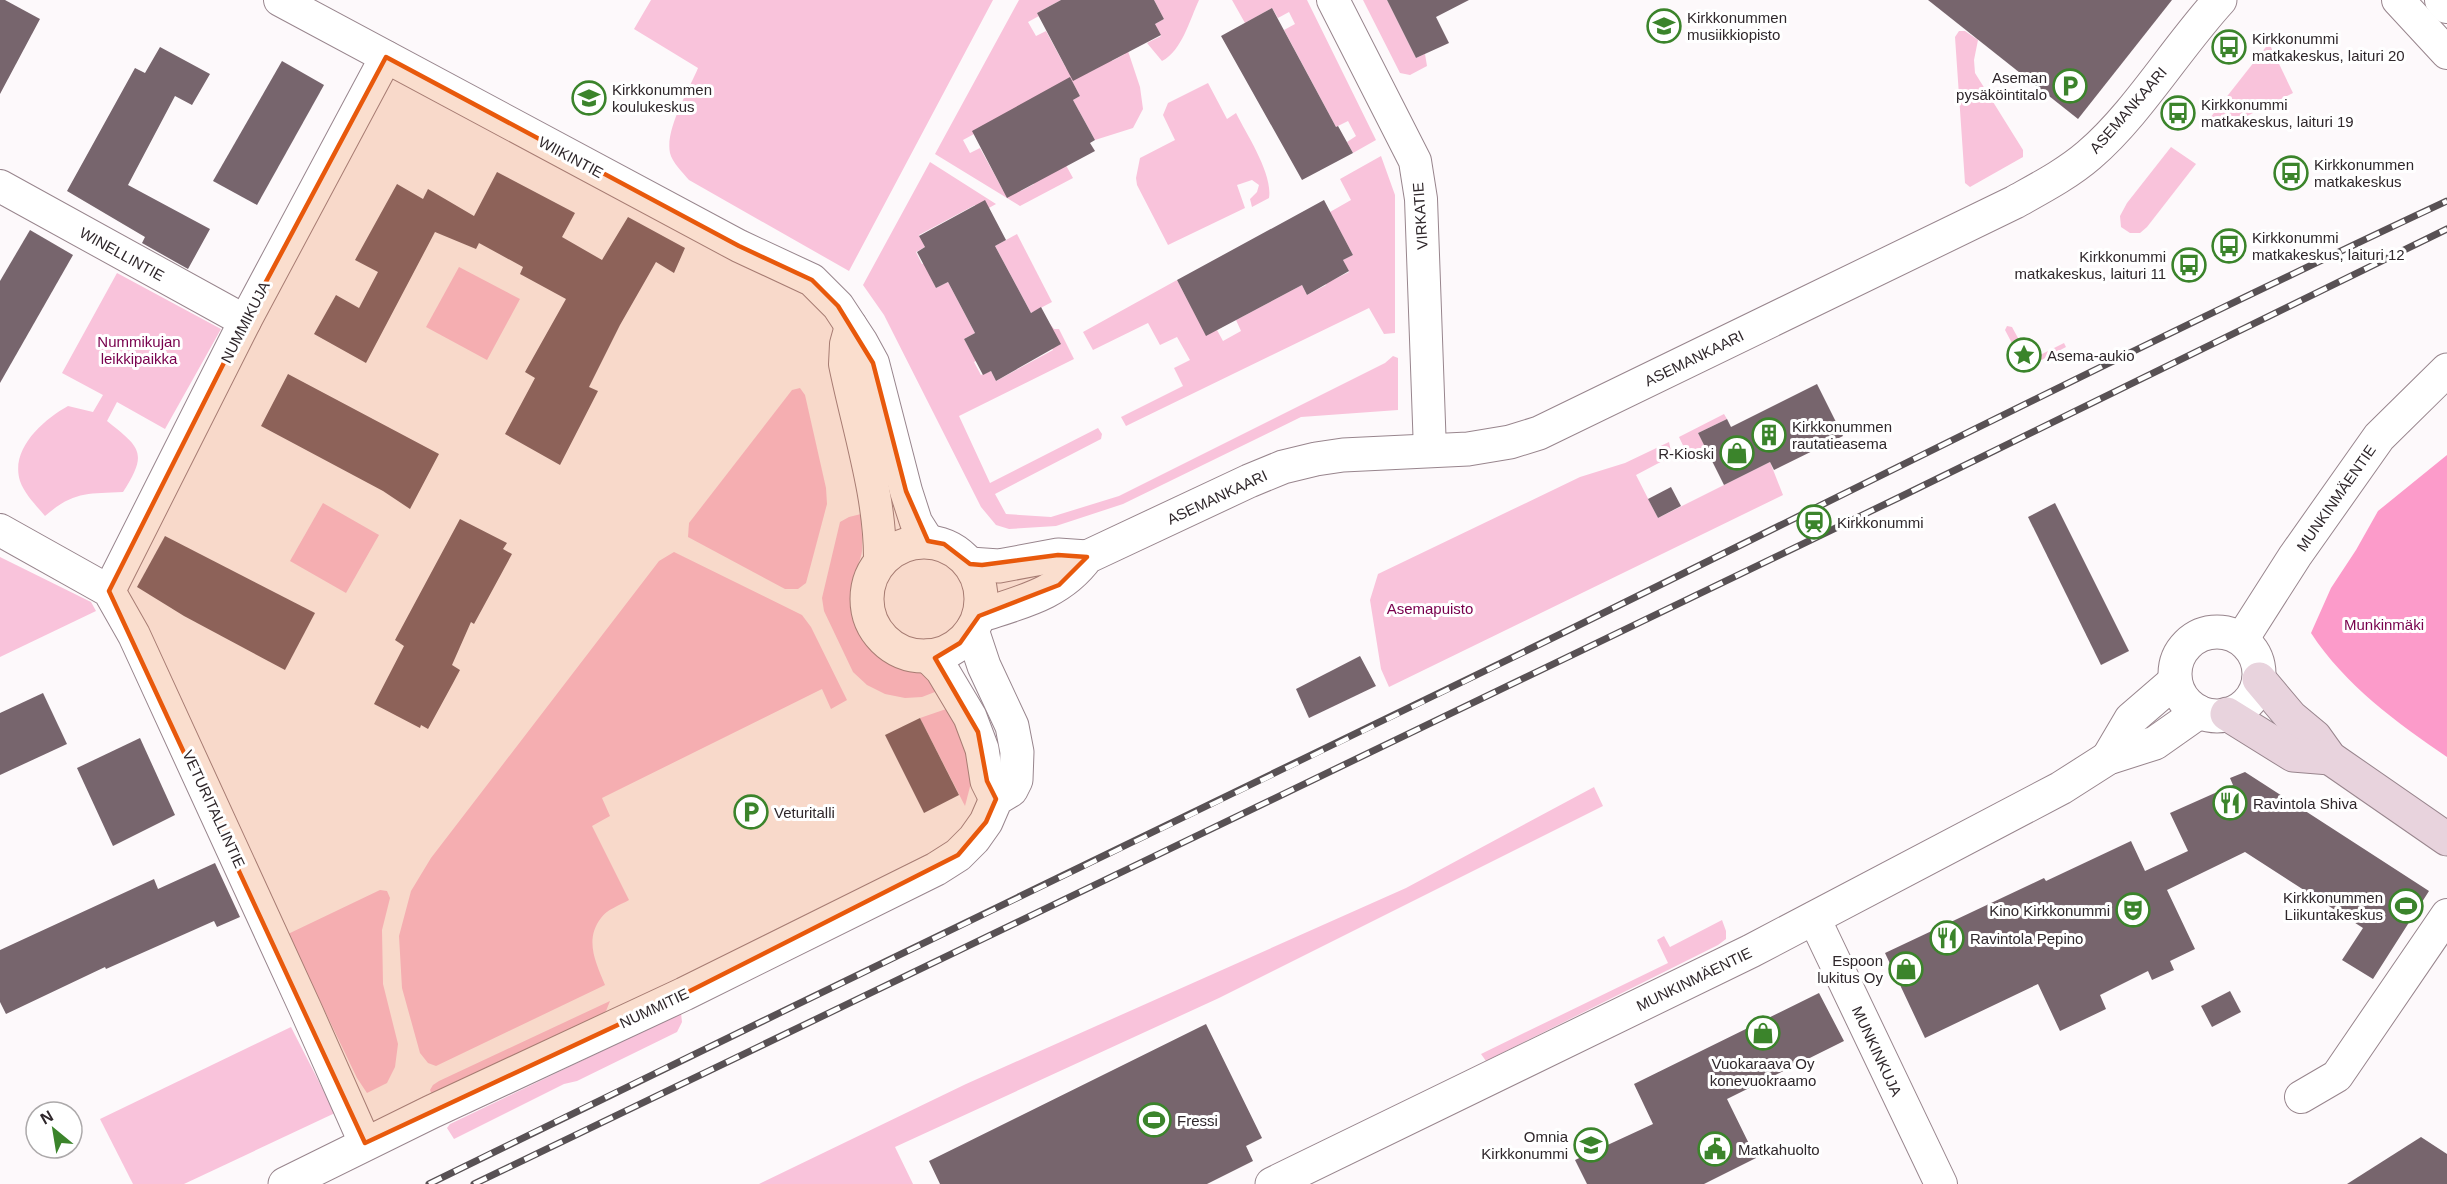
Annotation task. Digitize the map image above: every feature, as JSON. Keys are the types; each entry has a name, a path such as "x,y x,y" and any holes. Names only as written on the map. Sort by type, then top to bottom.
{"main road":[{"path":"2259,679 2291,717 2315,737 2330,758 2447,839"},
{"path":"2213,713 2293,755 2330,758"}],"street":[{"name":"WIIKINTIE","path":"280,0 739,246 812,280 838,306 873,363 906,491 916,522 928,541"},
{"name":"VIRKATIE","path":"1333,0 1415,161 1421,199 1430,451"},
{"name":"ASEMANKAARI","path":"970,564 999,566 1058,555 1087,557 1283,467 1316,459 1344,455 1468,449 1510,442 1539,433 2032,192 2089,155 2117,126 2220,0"},
{"path":"2398,0 2447,53"},
{"path":"2441,0 2447,7"},
{"name":"NUMMIKUJA","path":"109,591 244,321 386,57"},
{"name":"WINELLINTIE","path":"0,186 244,321"},
{"path":"851,326 846,344 845,364 876,509 880,562"},
{"name":"MUNKINMÄENTIE","path":"2242,639 2295,556 2379,436 2447,370"},
{"path":"0,530 109,591"},
{"path":"928,541 944,544 958,552 970,564 981,589 976,623 960,643 945,652 928,656 913,655 898,650 886,642 873,625 866,603 867,589 872,574 880,562 901,546 928,541"},
{"name":"ASEMANKAARI","path":"976,623 1059,585 1076,573 1087,557"},
{"name":"VETURITALLINTIE","path":"109,591 134,635 365,1143"},
{"name":"NUMMITIE","path":"285,1184 365,1143 684,994 936,869 958,855 974,839 986,822 996,799 1011,790 1016,780 1017,752 1012,726 984,666 976,623"},
{"path":"2223,631 2242,639 2252,650 2258,664 2259,679 2255,692 2239,710 2213,713 2183,700 2175,681 2174,669 2184,646 2201,634 2223,631"},
{"path":"928,656 942,670 970,717 980,741 987,781 996,799"},
{"name":"MUNKINMÄENTIE","path":"2108,758 2131,718 2175,681"},
{"name":"MUNKINMÄENTIE","path":"1272,1184 1751,951 2061,788 2108,758 2156,743 2213,713"},
{"path":"2301,1097 2337,1076 2447,915"},
{"name":"MUNKINKUJA","path":"1814,918 1941,1184"}],"highlighted area":[{"path":"386,57 739,246 812,280 838,306 873,363 906,491 928,541 944,544 970,564 982,565 1058,555 1087,557 1059,585 979,616 960,643 935,658 978,732 987,781 996,799 986,822 958,855 684,994 365,1143 109,591 245,321"}],"green space":[{"path":"651,0 993,0 849,271 689,180 675,164 670,153 671,133 674,121 698,68 634,29"},
{"path":"1019,0 1061,0 1037,13 1039,16 1028,22 1036,36 1046,31 1066,68 1088,73 1101,66 1105,49 1112,61 1125,54 1124,39 1140,87 1143,109 1133,128 1095,140 1073,100 1080,96 1072,81 963,140 970,153 980,148 1003,190 1021,191 1034,184 1030,175 1062,158 1073,178 1020,206 935,154"},
{"path":"1154,0 1199,0 1180,42 1175,50 1162,61 1147,43 1161,36 1155,24 1164,19"},
{"path":"1232,0 1307,0 1376,140 1353,153 1347,142 1356,136 1348,121 1336,127 1284,30 1295,24 1289,12 1278,18 1272,8 1245,23"},
{"path":"1363,0 1387,0 1416,58 1425,54 1427,66 1410,75 1400,73"},
{"path":"1959,31 1965,31 1978,40 1974,60 1975,73 2023,150 2023,157 1970,187 1965,183 1955,37"},
{"path":"2269,43 2293,93 2221,129 2210,118"},
{"path":"1208,83 1227,119 1236,113 1252,143 1267,178 1269,198 1252,207 1250,199 1257,192 1259,185 1252,180 1237,185 1245,208 1168,245 1137,185 1140,158 1175,140 1163,115 1168,103"},
{"path":"2171,147 2196,164 2147,227 2140,233 2130,233 2121,227 2120,216 2127,203"},
{"path":"1381,156 1395,195 1395,333 1384,334 1369,308 1126,426 1121,417 1183,386 1174,368 1190,360 1177,337 1160,345 1148,323 1093,350 1083,332 1177,280 1206,335 1217,330 1223,341 1241,331 1236,320 1302,285 1307,295 1326,285 1321,273 1325,271 1331,281 1349,272 1343,260 1353,255 1330,212 1351,200 1340,179"},
{"path":"930,162 996,204 980,213 975,205 919,235 925,247 916,252 922,264 933,259 930,276 936,288 948,282 975,333 964,339 970,350 985,356 974,362 981,375 991,371 996,381 1053,350 1041,328 1050,324 1054,329 1059,329 1074,359 959,416 990,483 1098,428 1102,434 1101,439 995,494 1006,514 1051,517 1119,496 1385,363 1393,356 1398,358 1398,410 1301,417 1123,504 1056,526 1009,529 996,525 981,507 884,315 863,285"},
{"path":"1017,234 1052,302 1031,313 995,246"},
{"path":"459,267 520,299 487,360 426,327"},
{"name":"Nummikujan leikkipaikka","path":"117,273 221,329 165,429 117,402 107,421 134,445 138,460 123,492 81,495 64,502 45,516 22,486 18,469 20,458 24,447 39,427 58,412 68,406 93,412 103,395 62,373"},
{"path":"2007,326 2012,327 2030,360 2064,343 2066,347 2028,367 2024,366 2005,330"},
{"path":"800,388 805,395 826,488 827,504 806,583 798,589 785,589 688,537 689,523 792,390"},
{"path":"1724,414 1727,419 1698,433 1710,457 1700,462 1690,460 1679,437"},
{"name":"Asemapuisto","path":"1669,442 1672,456 1636,475 1658,518 1770,462 1783,495 1389,687 1381,669 1370,600 1378,574 1580,477 1625,463"},
{"name":"Munkinmäki","path":"2447,455 2447,757 2409,730 2355,686 2324,652 2311,633 2331,588 2378,511"},
{"path":"323,503 379,535 346,593 290,561"},
{"path":"861,514 862,551 851,592 853,612 857,622 874,648 882,655 925,675 940,690 922,697 905,698 885,694 867,685 853,672 824,611 822,598 840,522"},
{"path":"674,552 802,615 811,627 847,700 831,709 822,689 602,798 610,816 592,826 629,900 603,915 593,935 593,952 605,985 436,1066 428,1063 420,1053 402,988 399,936 411,891 431,858 659,561"},
{"path":"0,557 91,602 96,611 0,657"},
{"path":"952,707 973,775 965,806 920,718"},
{"path":"1594,787 1603,806 1219,998 895,1147 913,1184 759,1184 966,1084 1406,888"},
{"path":"380,890 387,891 390,898 382,930 383,984 398,1044 395,1067 387,1083 367,1093 357,1078 288,934"},
{"path":"1722,920 1726,939 1718,945 1486,1061 1481,1054 1668,963 1657,940 1664,936 1670,947"},
{"path":"610,1001 606,1011 600,1016 432,1095 430,1090 439,1081"},
{"path":"681,1013 682,1022 677,1032 577,1081 564,1084 454,1139 447,1128 450,1124"},
{"path":"291,1027 335,1113 184,1184 133,1184 100,1119"}],"building":[{"path":"0,0 5,0 40,19 0,94"},
{"path":"1061,0 1154,0 1164,19 1155,24 1161,35 1073,81 1037,13"},
{"path":"1387,0 1469,0 1436,17 1449,43 1416,58"},
{"name":"Aseman pysäköintitalo","path":"1928,0 2172,0 2078,119"},
{"path":"1272,8 1336,127 1338,126 1353,153 1302,180 1221,36"},
{"path":"160,47 210,74 192,105 175,96 128,185 210,229 188,269 142,243 145,237 67,191 135,68 145,73"},
{"path":"282,61 324,85 257,205 213,181"},
{"path":"1070,77 1080,96 1073,100 1095,140 1090,143 1095,151 1007,198 972,131"},
{"path":"497,172 575,213 562,237 602,260 628,217 685,248 674,273 656,262 620,325 589,387 598,391 560,465 505,434 535,378 525,372 566,299 520,274 523,267 479,243 476,249 435,232 366,363 314,334 336,295 359,308 378,272 355,260 397,184 423,199 428,189 474,216"},
{"path":"985,200 1006,240 995,246 1031,313 1041,307 1061,344 996,381 991,371 983,375 964,339 975,333 948,282 936,288 917,252 925,247 919,236"},
{"path":"1324,200 1353,255 1343,260 1349,271 1307,295 1302,285 1206,336 1177,280"},
{"path":"30,230 73,255 0,383 0,281"},
{"path":"288,374 439,454 410,509 383,491 261,426"},
{"name":"Kirkkonummen rautatieasema","path":"1817,384 1843,436 1774,470 1770,462 1724,485 1698,433 1727,419 1731,427"},
{"path":"1671,487 1681,506 1658,518 1648,499"},
{"path":"2055,503 2129,651 2101,665 2028,517"},
{"path":"460,519 507,543 503,549 512,554 474,624 471,622 452,665 460,670 428,729 421,725 420,728 374,704 404,646 395,640"},
{"path":"165,536 315,613 285,670 184,616 137,587"},
{"path":"1360,656 1376,686 1309,718 1296,689"},
{"path":"43,693 67,744 0,775 0,713"},
{"path":"920,718 959,795 924,813 885,735"},
{"path":"140,738 175,815 113,846 77,768"},
{"path":"2245,772 2429,891 2373,979 2342,960 2363,928 2245,852 2167,890 2195,949 2170,961 2174,970 2152,980 2148,971 2100,995 2106,1009 2060,1031 2038,984 1925,1038 1885,953 2044,878 2046,881 2131,841 2145,871 2188,851 2170,813 2233,785 2230,778"},
{"path":"215,863 240,917 217,927 214,921 106,969 105,967 6,1014 0,1002 0,950 154,879 158,889"},
{"path":"2230,991 2241,1012 2212,1027 2201,1006"},
{"path":"1819,993 1844,1041 1727,1099 1756,1158 1704,1184 1587,1184 1575,1160 1653,1124 1634,1084"},
{"path":"1206,1024 1262,1138 1246,1146 1253,1161 1207,1184 940,1184 929,1161"},
{"path":"2421,1137 2447,1154 2447,1184 2347,1184"}],"railway":[{"path":"429,1184 1432,697 2119,358 2447,201"},
{"path":"474,1184 1900,497 2447,229"}],"place":[{"name":"Kirkkonummen musiikkiopisto","path":"1664,26"},
{"name":"Kirkkonummi matkakeskus, laituri 20","path":"2229,47"},
{"name":"Aseman pysäköintitalo","path":"2070,86"},
{"name":"Kirkkonummen koulukeskus","path":"589,98"},
{"name":"Kirkkonummi matkakeskus, laituri 19","path":"2178,113"},
{"name":"Kirkkonummen matkakeskus","path":"2291,173"},
{"name":"Kirkkonummi matkakeskus, laituri 12","path":"2229,246"},
{"name":"Kirkkonummi matkakeskus, laituri 11","path":"2189,265"},
{"name":"Asema-aukio","path":"2024,355"},
{"name":"Kirkkonummen rautatieasema","path":"1769,435"},
{"name":"R-Kioski","path":"1737,453"},
{"name":"Kirkkonummi","path":"1814,522"},
{"name":"Ravintola Shiva","path":"2230,803"},
{"name":"Veturitalli","path":"751,812"},
{"name":"Kirkkonummen Liikuntakeskus","path":"2406,906"},
{"name":"Kino Kirkkonummi","path":"2133,910"},
{"name":"Ravintola Pepino","path":"1947,938"},
{"name":"Espoon lukitus Oy","path":"1906,969"},
{"name":"Vuokaraava Oy konevuokraamo","path":"1763,1033"},
{"name":"Fressi","path":"1154,1120"},
{"name":"Omnia Kirkkonummi","path":"1591,1145"},
{"name":"Matkahuolto","path":"1715,1149"}]}
